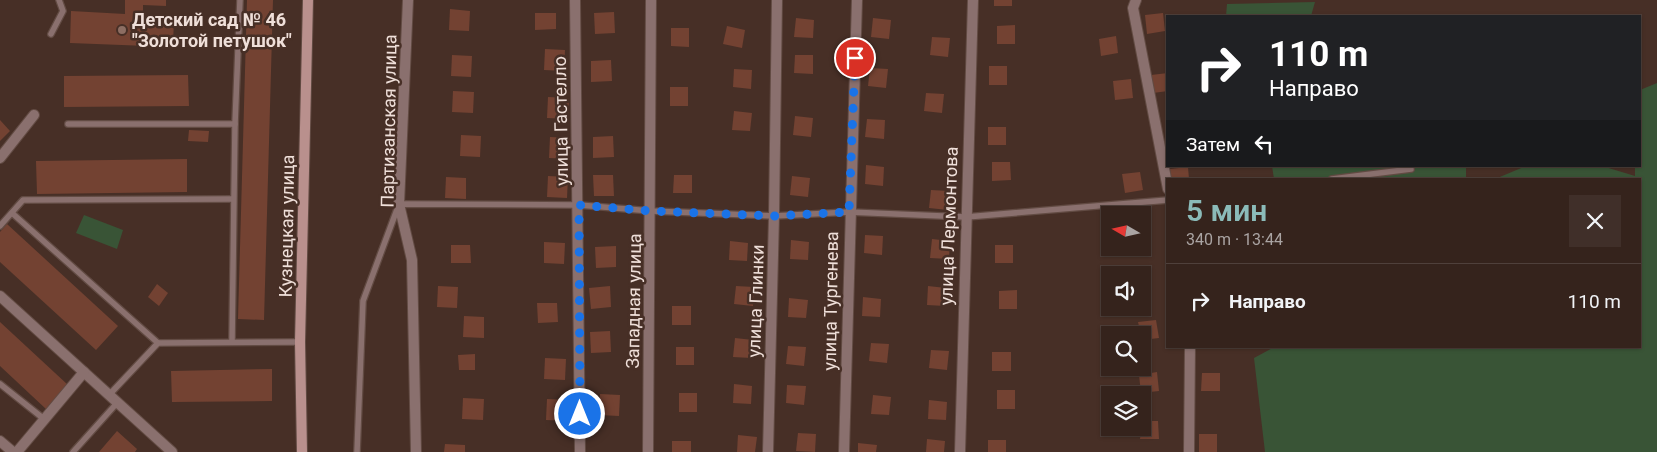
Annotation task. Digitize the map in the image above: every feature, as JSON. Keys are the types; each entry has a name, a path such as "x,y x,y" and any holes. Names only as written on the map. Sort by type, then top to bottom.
{"main road":[{"name":"Кузнецкая улица","path":"302,452 300,342 308,0"}],"street":[{"name":"Партизанская улица","path":"408,0 399,204 412,260 416,452"},
{"name":"улица Гастелло","path":"575,0 579,205 580,452"},
{"name":"Западная улица","path":"648,452 652,0"},
{"name":"улица Глинки","path":"768,452 777,0"},
{"name":"улица Тургенева","path":"844,452 849,212 857,0"},
{"name":"улица Лермонтова","path":"960,452 973,0"},
{"path":"1136,0 1133,8 1166,179"},
{"path":"0,158 34,115"},
{"path":"0,296 172,452"},
{"path":"1189,452 1190,348"},
{"path":"0,441 15,452 84,372"}],"lane":[{"path":"51,34 63,11 59,0"},
{"path":"232,342 235,124 240,0"},
{"path":"68,124 235,124"},
{"path":"1340,178 1411,169"},
{"path":"0,226 23,200 234,200"},
{"path":"357,452 363,301 399,204 579,205 651,211 774,216 849,212 966,217 1166,200"},
{"path":"12,213 158,343 300,342"},
{"path":"73,452 158,343"},
{"path":"0,384 44,419"}],"green space":[{"path":"1315,2 1311,15 1226,15 1227,4"},
{"path":"1657,83 1657,452 1265,452 1254,358 1272,348 1641,348 1641,178 1497,178 1524,167 1605,167 1635,176 1635,167 1641,167 1641,90"},
{"path":"1272,167 1466,167 1466,178 1274,178"},
{"path":"84,215 123,230 117,249 76,233"}],"building":[{"name":"Детский сад № 46 \"Золотой петушок\"","path":"125,0 166,0 166,6 143,5 143,15 174,17 173,47 70,43 71,11 125,14"},
{"path":"247,0 273,0 264,320 238,319"},
{"path":"994,0 1012,0 1012,6 994,6"},
{"path":"450,9 470,11 469,31 449,30"},
{"path":"614,12 615,33 595,34 594,13"},
{"path":"535,13 556,13 556,29 535,30"},
{"path":"1163,13 1165,31 1147,34 1145,15"},
{"path":"796,18 814,20 813,38 794,37"},
{"path":"873,18 891,20 889,39 871,37"},
{"path":"1015,25 1015,44 997,44 997,26"},
{"path":"727,26 745,30 742,48 723,44"},
{"path":"671,28 689,28 689,47 671,46"},
{"path":"1116,36 1118,53 1101,56 1099,39"},
{"path":"932,37 950,38 948,57 930,55"},
{"path":"545,49 565,50 564,71 544,70"},
{"path":"452,55 472,56 471,77 451,76"},
{"path":"795,55 813,55 813,74 794,73"},
{"path":"611,60 612,81 591,82 591,61"},
{"path":"989,66 1007,66 1007,85 989,85"},
{"path":"870,68 888,69 886,88 868,86"},
{"path":"734,69 752,70 751,89 733,87"},
{"path":"1166,73 1166,91 1153,93 1151,75"},
{"path":"188,75 189,106 64,107 64,76"},
{"path":"1131,79 1133,98 1115,100 1113,81"},
{"path":"670,87 688,87 688,106 670,106"},
{"path":"453,91 474,92 473,113 452,112"},
{"path":"926,93 944,94 942,113 924,111"},
{"path":"548,97 569,98 568,119 547,118"},
{"path":"734,111 752,113 750,131 732,130"},
{"path":"795,116 813,118 811,137 793,135"},
{"path":"867,119 885,120 884,139 865,137"},
{"path":"0,120 10,131 0,141"},
{"path":"988,127 1006,127 1006,145 988,145"},
{"path":"189,130 209,131 208,142 188,141"},
{"path":"461,135 481,136 480,157 460,156"},
{"path":"613,136 614,157 593,158 593,137"},
{"path":"550,137 570,138 569,159 549,158"},
{"path":"187,159 187,192 37,194 36,161"},
{"path":"992,162 1010,162 1011,180 992,181"},
{"path":"866,165 884,167 883,186 865,184"},
{"path":"1188,167 1189,178 1171,178 1170,169"},
{"path":"1140,172 1143,190 1125,193 1122,174"},
{"path":"593,175 613,175 614,196 594,196"},
{"path":"674,175 692,175 692,193 673,193"},
{"path":"548,176 568,177 567,198 547,197"},
{"path":"792,176 810,178 808,197 790,195"},
{"path":"446,177 466,178 466,199 445,198"},
{"path":"931,190 949,191 948,210 929,208"},
{"path":"7,224 118,326 96,350 0,262 0,232"},
{"path":"865,235 883,236 882,255 864,253"},
{"path":"932,239 950,241 949,259 930,258"},
{"path":"791,240 809,242 808,260 790,259"},
{"path":"730,241 748,243 747,261 729,260"},
{"path":"544,242 565,243 564,264 544,263"},
{"path":"451,245 470,245 471,263 451,263"},
{"path":"995,245 1013,245 1013,263 995,263"},
{"path":"616,246 616,267 596,268 595,247"},
{"path":"157,284 168,293 159,306 148,297"},
{"path":"438,286 458,287 457,308 437,307"},
{"path":"610,286 611,307 591,309 589,288"},
{"path":"736,286 754,287 753,306 734,304"},
{"path":"928,286 946,288 945,306 927,305"},
{"path":"1017,290 1017,309 999,309 999,291"},
{"path":"863,297 881,299 880,317 862,316"},
{"path":"789,298 808,300 806,318 788,317"},
{"path":"537,303 557,303 558,322 538,323"},
{"path":"672,306 691,306 691,325 672,325"},
{"path":"464,316 484,317 484,338 463,337"},
{"path":"1156,320 1159,338 1151,339 1151,326 1139,326 1138,322"},
{"path":"0,322 68,385 46,409 0,366"},
{"path":"610,331 611,352 591,353 590,332"},
{"path":"735,338 753,340 751,358 733,357"},
{"path":"871,343 889,344 887,363 869,361"},
{"path":"788,346 806,347 804,366 786,364"},
{"path":"676,347 694,347 694,365 676,365"},
{"path":"931,350 949,351 947,370 929,368"},
{"path":"992,352 1011,352 1011,371 992,371"},
{"path":"475,354 475,370 459,370 458,355"},
{"path":"545,358 566,359 565,380 544,379"},
{"path":"272,369 272,401 172,402 171,371"},
{"path":"1157,372 1159,391 1151,392 1151,386 1140,386 1139,376 1151,376 1151,373"},
{"path":"1202,373 1220,373 1220,391 1201,391"},
{"path":"734,384 752,386 751,404 733,403"},
{"path":"787,385 806,386 804,405 786,403"},
{"path":"997,390 1015,390 1015,409 997,409"},
{"path":"679,393 697,393 697,412 679,412"},
{"path":"600,394 620,395 619,416 599,415"},
{"path":"873,395 891,397 889,415 871,414"},
{"path":"463,398 484,399 483,420 462,419"},
{"path":"547,399 568,400 566,421 546,420"},
{"path":"929,400 947,402 946,420 928,419"},
{"path":"1151,421 1158,421 1159,439 1140,439 1140,436 1151,436"},
{"path":"117,431 137,449 135,452 99,452"},
{"path":"798,433 816,434 815,452 796,451"},
{"path":"1199,434 1217,434 1217,452 1199,452"},
{"path":"738,435 757,437 755,452 737,452"},
{"path":"927,439 945,441 944,452 926,452"},
{"path":"988,440 1006,440 1006,452 988,452"},
{"path":"672,441 691,441 691,452 672,452"},
{"path":"858,443 877,445 876,452 858,452"},
{"path":"445,444 465,445 465,452 444,452"}],"place":[{"name":"Детский сад № 46 \"Золотой петушок\"","path":"122,30"}],"route":[{"path":"580,414 579,205 651,211 774,216 849,212 855,58"}]}
